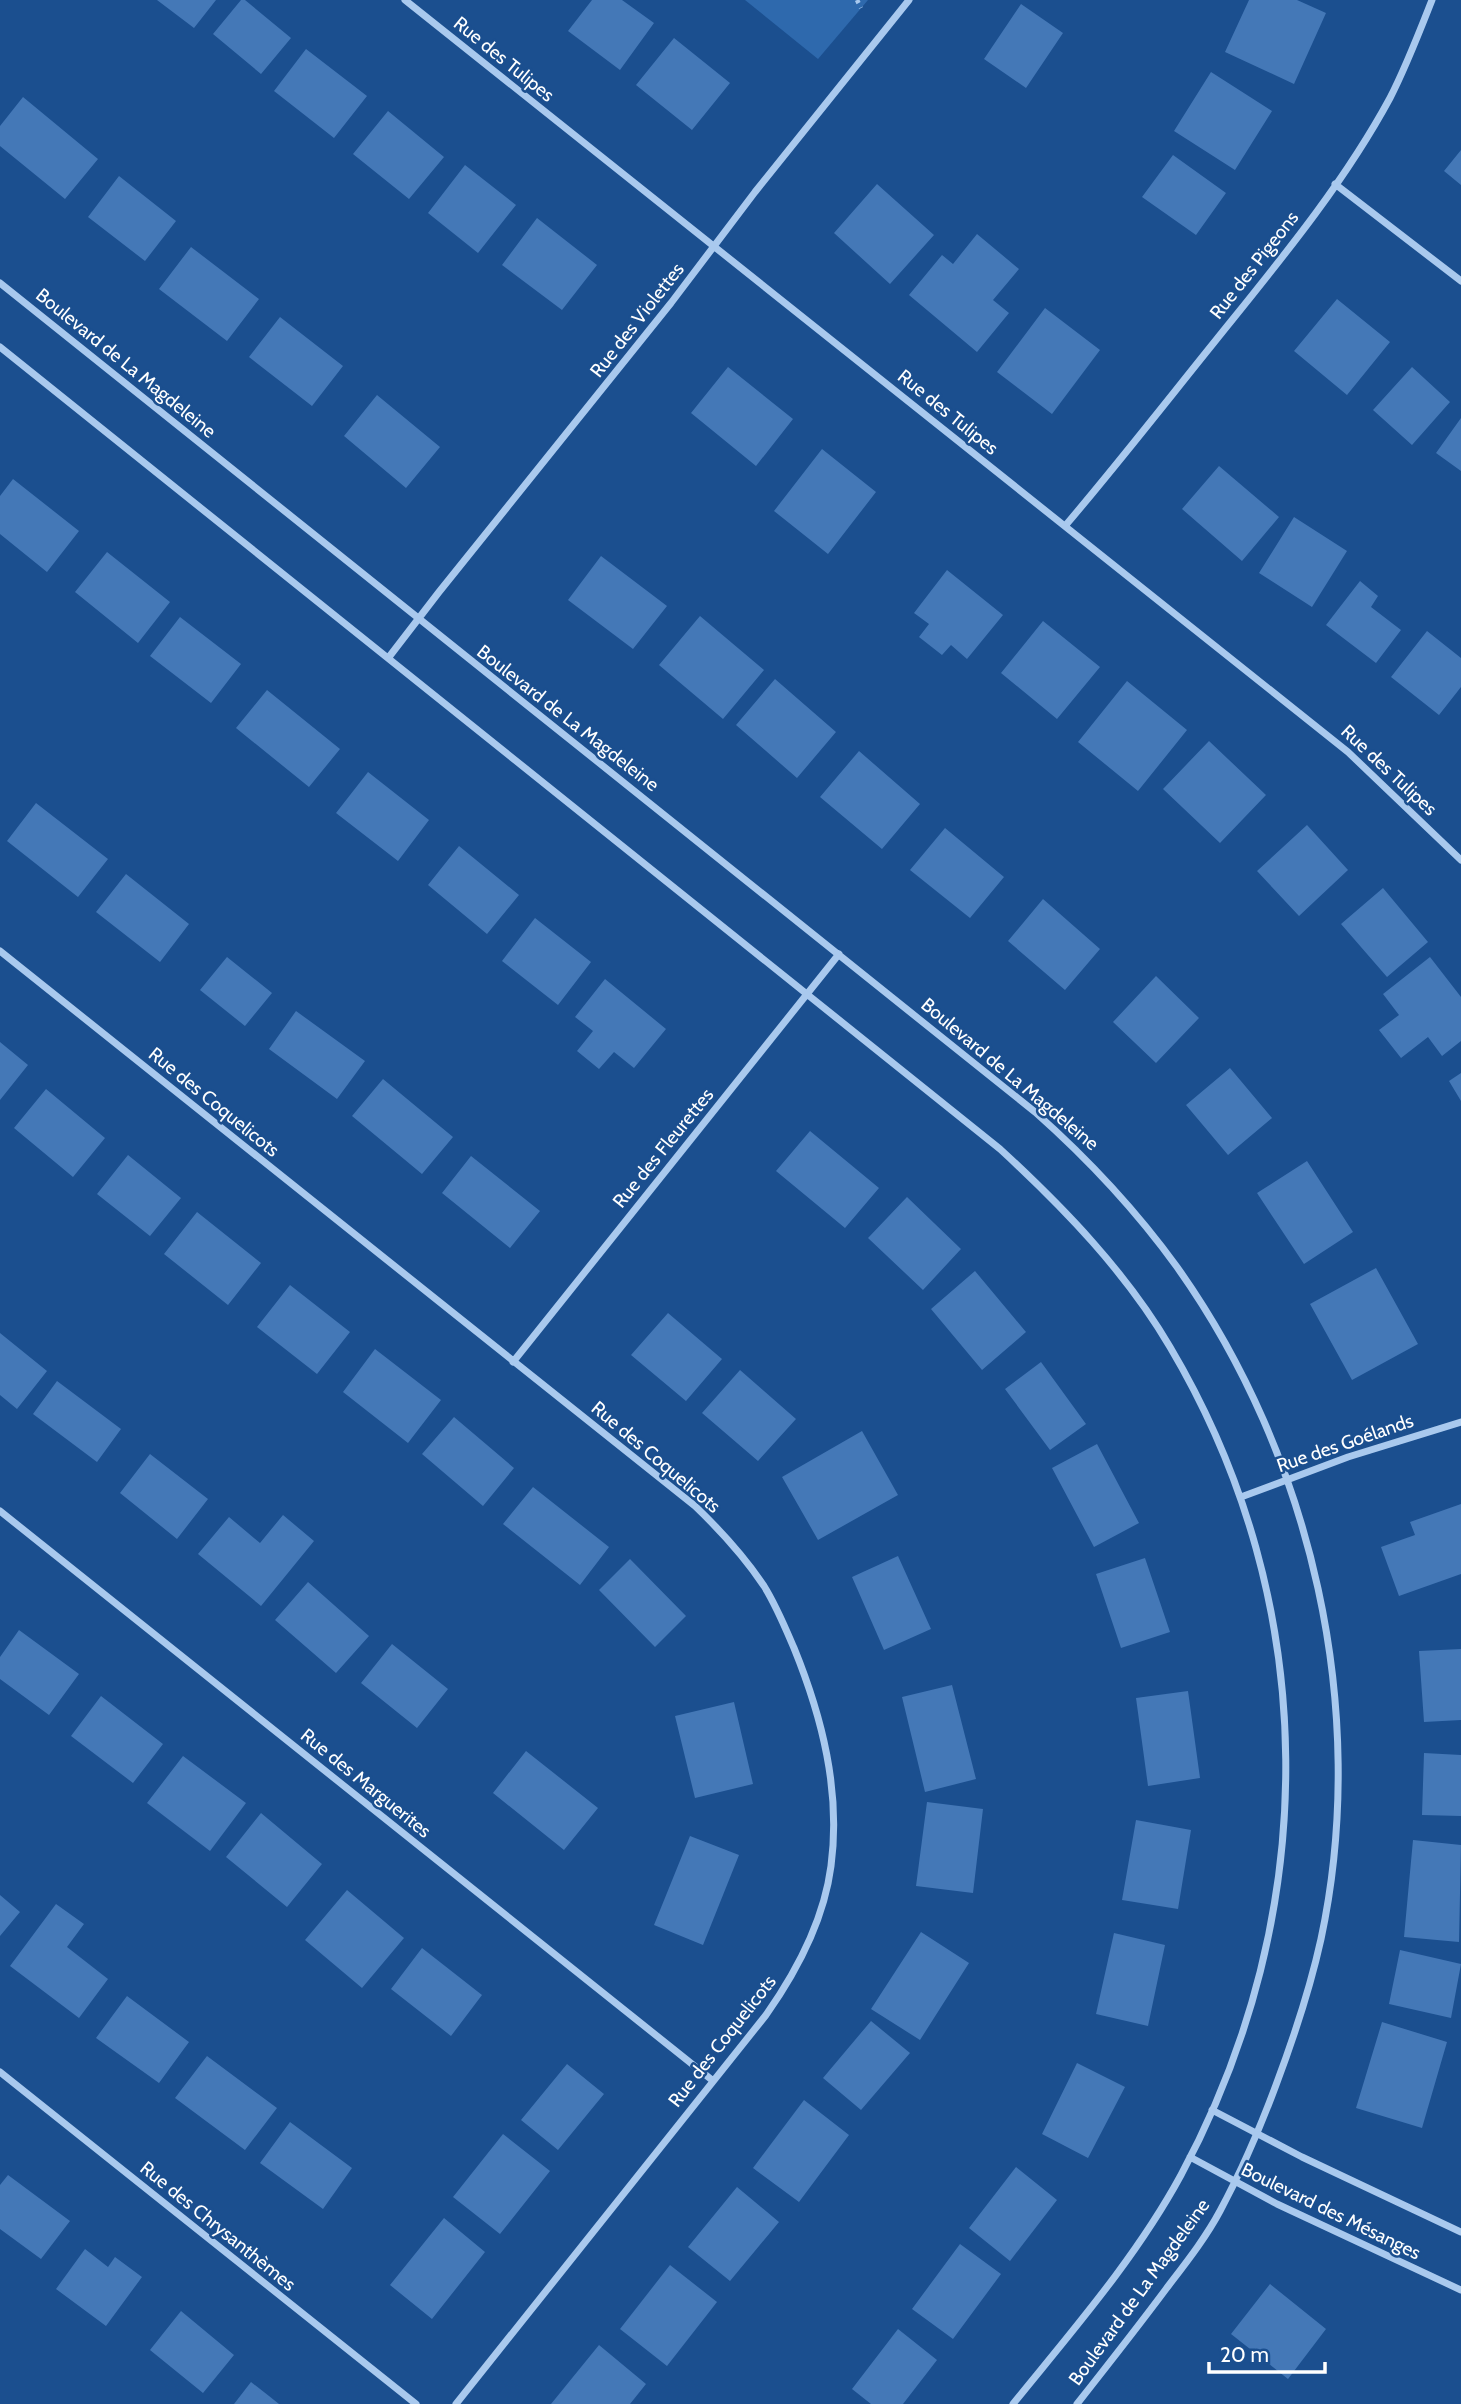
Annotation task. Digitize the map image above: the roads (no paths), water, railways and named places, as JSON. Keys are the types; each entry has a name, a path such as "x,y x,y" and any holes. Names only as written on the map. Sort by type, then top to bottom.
{"street":[{"name":"Rue des Tulipes","path":"405,0 1348,752 1461,860"},
{"name":"Rue des Violettes","path":"390,657 418,618 909,0"},
{"name":"Rue des Pigeons","path":"1065,526 1288,251 1335,184 1365,141 1390,97 1432,0"},
{"path":"1335,184 1461,281"},
{"name":"Boulevard de La Magdeleine","path":"0,283 1035,1112 1091,1164 1129,1205 1179,1270 1217,1329 1251,1394 1287,1480 1312,1561 1327,1637 1337,1738 1337,1818 1328,1898 1312,1975 1291,2045 1258,2134 1235,2182 1202,2240 1077,2404"},
{"name":"Boulevard de La Magdeleine","path":"0,347 390,657 1000,1149 1093,1241 1143,1306 1170,1346 1221,1446 1249,1519 1264,1582 1275,1636 1285,1728 1287,1801 1281,1869 1262,1967 1243,2029 1212,2110 1170,2195 1129,2256 1013,2404"},
{"name":"Rue des Coquelicots","path":"0,951 677,1490 719,1529 765,1587 783,1621 821,1727 830,1771 834,1817 831,1867 818,1919 785,1989 456,2404"},
{"name":"Rue des Fleurettes","path":"513,1362 839,954"},
{"name":"Rue des Goélands","path":"1241,1497 1370,1450 1461,1422"},
{"name":"Rue des Marguerites","path":"0,1511 712,2080"},
{"name":"Rue des Chrysanthèmes","path":"0,2072 416,2404"},
{"name":"Boulevard des Mésanges","path":"1212,2110 1461,2232"},
{"name":"Boulevard des Mésanges","path":"1190,2157 1235,2182 1461,2290"}]}
